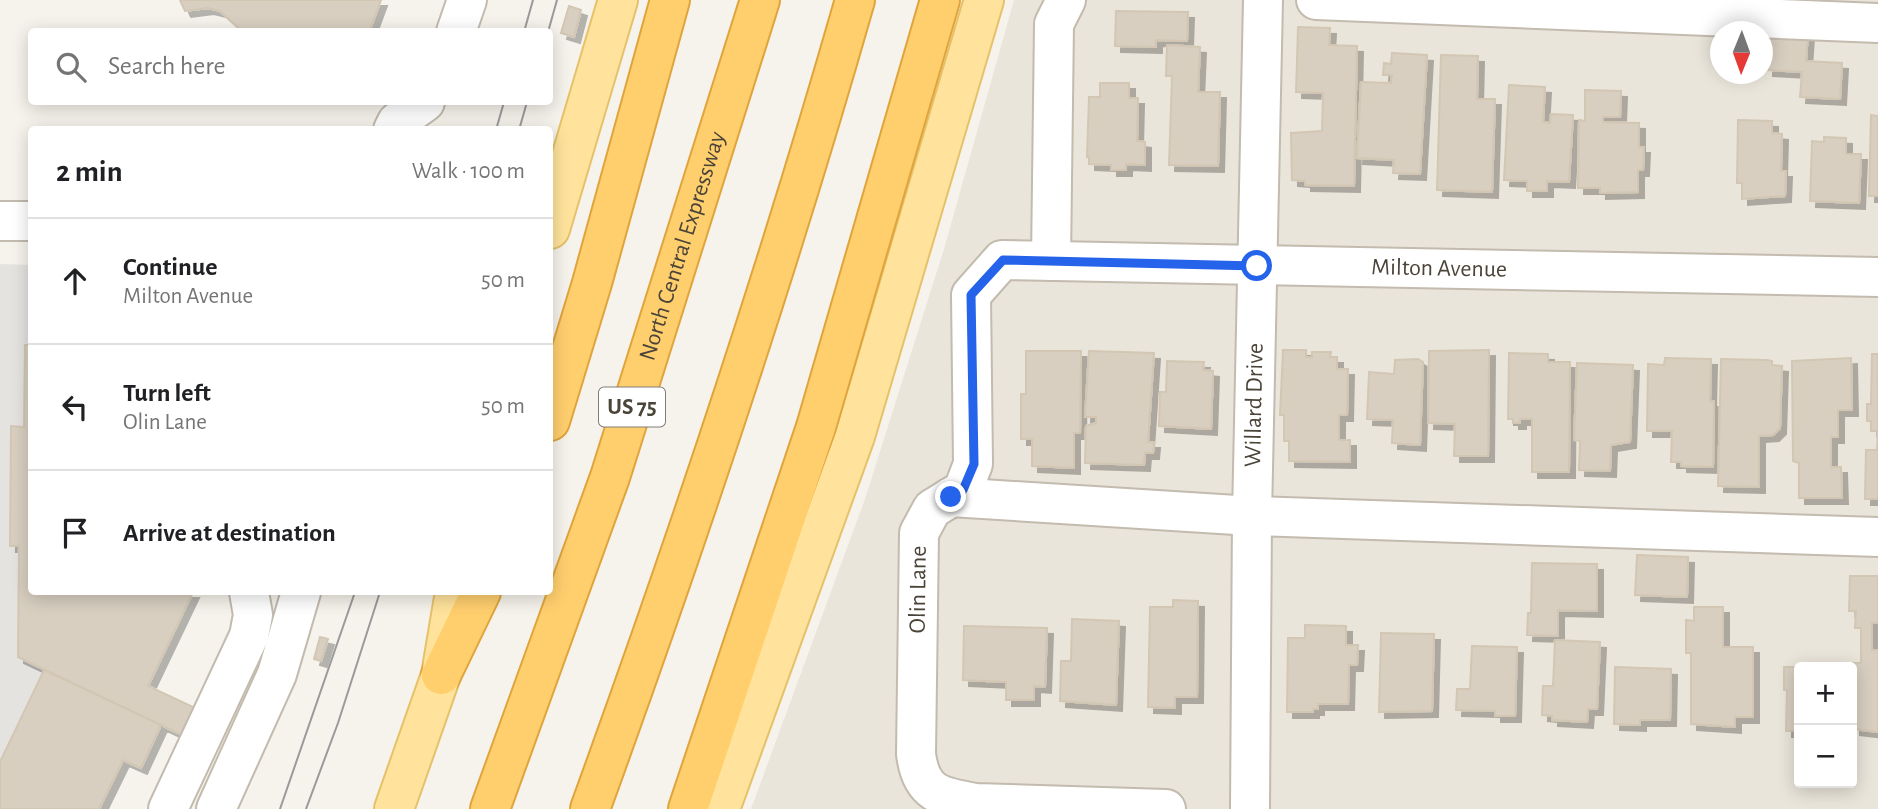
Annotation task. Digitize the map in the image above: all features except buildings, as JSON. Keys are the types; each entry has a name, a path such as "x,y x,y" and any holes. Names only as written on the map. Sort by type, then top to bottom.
{"highway":[{"path":"553,411 592,284 670,0"},
{"name":"North Central Expressway","path":"490,809 610,477 760,0"},
{"path":"590,809 676,569 746,361 855,0"},
{"path":"688,809 816,427 940,0"},
{"path":"441,674 480,595"}],"main road":[{"path":"553,219 618,0"},
{"path":"720,809 855,436 984,0"},
{"path":"394,809 441,674 454,595"}],"street":[{"path":"457,28 467,0"},
{"path":"1051,261 1055,24 1066,0"},
{"name":"Willard Drive","path":"1250,809 1252,516 1263,0"},
{"path":"1316,0 1878,23"},
{"path":"395,126 421,105"},
{"path":"425,105 428,126"},
{"path":"0,221 28,221"},
{"name":"Milton Avenue","path":"1003,260 1878,277"},
{"name":"Olin Lane","path":"1003,260 971,295 974,464 963,490 932,509 919,533 918,770 925,784 947,798 976,803 1166,809"},
{"path":"951,497 1252,516 1878,537"},
{"path":"168,809 249,636 253,615 250,595"},
{"path":"216,809 277,674 300,595"}],"shaded area":[{"path":"1014,0 1878,0 1878,809 751,809 865,499 944,249"},
{"path":"0,264 28,265 24,427 11,427 10,545 19,546 18,657 44,670 0,762"}],"tram line":[{"path":"525,28 533,0"},
{"path":"549,28 557,0"},
{"path":"497,126 503,105"},
{"path":"520,126 526,105"},
{"path":"280,809 354,595"},
{"path":"306,809 338,723 379,595"}],"route":[{"path":"951,497 963,490 974,464 971,295 1003,260 1257,266"}]}
